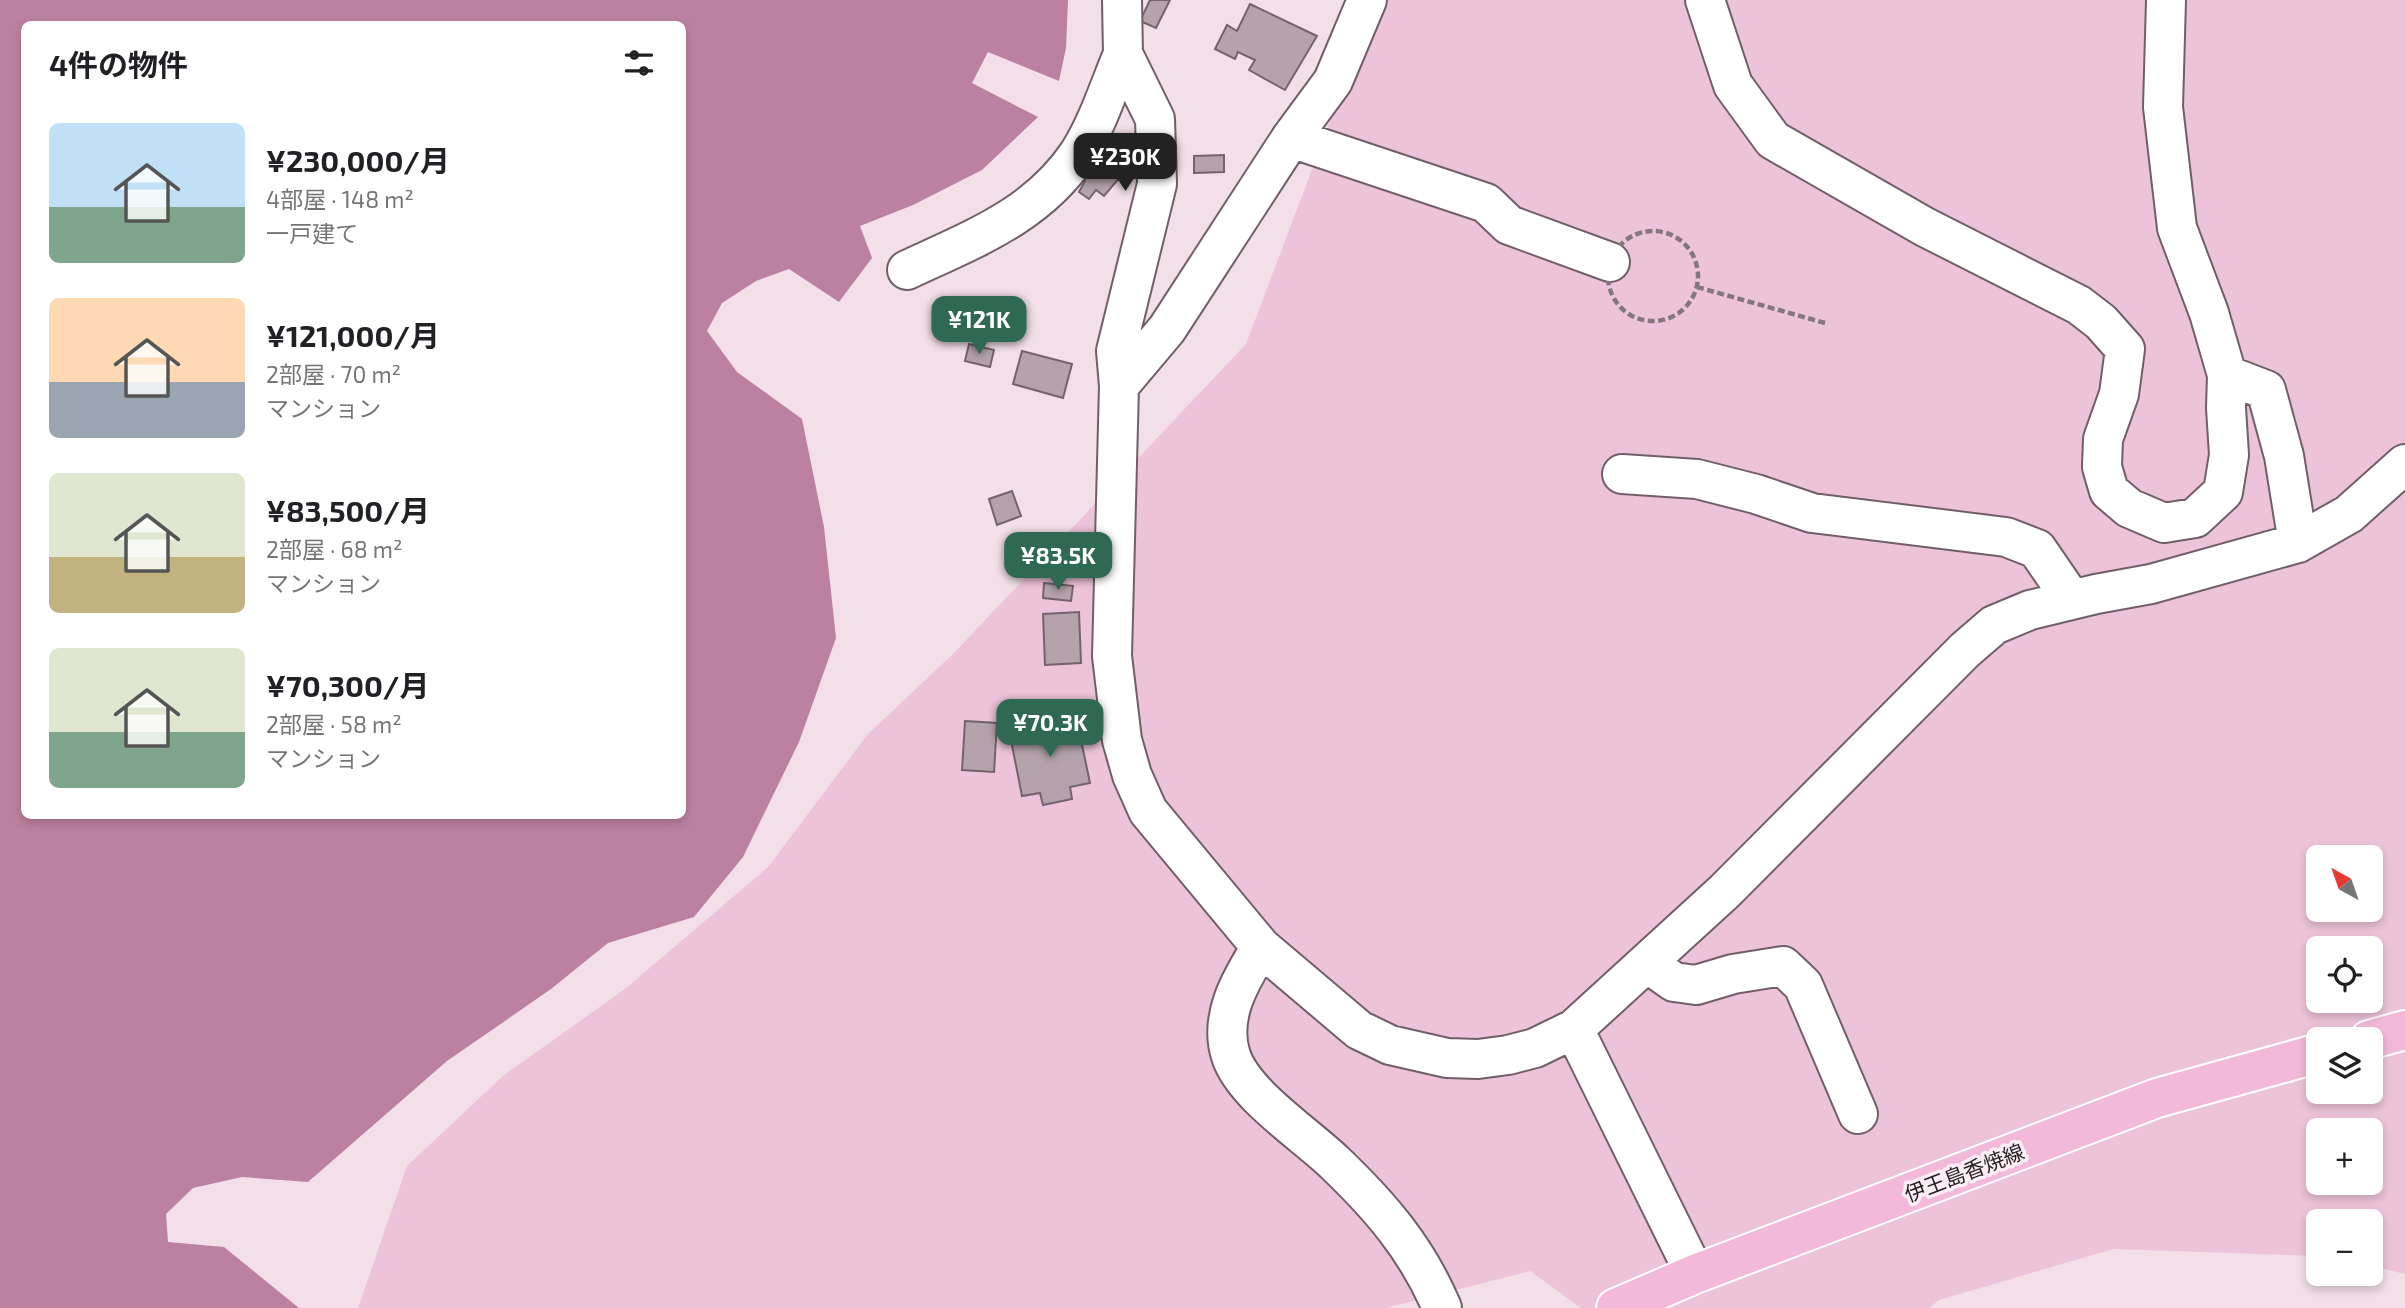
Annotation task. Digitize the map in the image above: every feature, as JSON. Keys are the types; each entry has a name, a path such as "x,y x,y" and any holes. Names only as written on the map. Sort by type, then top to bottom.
{"main road":[{"path":"2383,1036 2405,1030"},
{"name":"伊王島香焼線","path":"1616,1308 1695,1274 2157,1098 2306,1058"}],"street":[{"path":"907,270 997,228 1039,200 1079,153 1098,116 1123,54 1122,0"},
{"path":"1119,386 1167,328 1291,138 1334,81 1367,0"},
{"path":"1705,0 1733,85 1773,140 1925,227 2079,305 2101,322 2125,349 2119,394 2103,439 2102,467 2109,491 2129,508 2165,523 2195,519 2223,492 2229,455 2227,375 2209,313 2177,228 2163,107 2166,0"},
{"path":"1123,54 1155,119 1157,184 1116,351 1119,386 1112,656 1122,740 1132,775 1148,811 1261,947 1359,1030 1390,1045 1447,1058 1478,1059 1535,1048 1574,1029 1725,891 1965,650 1994,625 2030,610 2151,584 2298,543 2349,514 2405,464"},
{"path":"1291,138 1486,203 1508,225 1611,262"},
{"path":"2227,375 2266,390 2284,456 2298,543"},
{"path":"1622,474 1697,479 1756,494 1812,513 2007,537 2037,549 2072,600"},
{"path":"1261,947 1240,982 1227,1025 1230,1054 1237,1071 1249,1087 1334,1162 1391,1220 1429,1278 1442,1308"},
{"path":"1647,962 1674,982 1696,985 1733,974 1783,966 1803,985 1858,1114"},
{"path":"1574,1029 1695,1274"}],"path":[{"path":"1650,231 1664,233 1687,247 1698,272 1696,287 1691,300 1670,318 1642,320 1618,305 1611,293 1608,280 1611,262 1624,242 1636,235 1650,231"},
{"path":"1696,287 1825,323"}],"shaded area":[{"path":"0,0 1068,0 1066,48 1059,81 988,52 972,83 1038,117 982,170 913,205 860,226 872,258 839,302 789,269 756,281 722,303 707,331 737,372 802,419 824,527 836,638 799,742 743,857 694,917 608,943 551,989 447,1061 308,1182 242,1177 193,1188 166,1214 168,1242 224,1247 299,1308 0,1308"},
{"path":"1376,0 2405,0 2405,1274 2383,1269 2383,1209 2306,1209 2306,1256 2113,1249 1939,1300 1929,1308 1581,1308 1530,1271 1386,1308 358,1308 407,1166 504,1075 625,989 768,867 868,734 955,652 1246,344"}],"building":[{"path":"1150,0 1170,0 1156,28 1140,21"},
{"path":"1250,4 1317,36 1285,90 1249,70 1255,60 1238,52 1235,59 1215,49 1227,25 1237,31"},
{"path":"1107,150 1118,157 1110,168 1121,176 1104,196 1096,190 1089,199 1079,192 1085,181 1082,179"},
{"path":"1224,155 1224,172 1194,173 1194,156"},
{"path":"969,344 994,350 990,367 965,361"},
{"path":"1022,351 1072,364 1063,398 1013,384"},
{"path":"1012,491 1021,516 997,525 989,499"},
{"path":"1044,583 1073,586 1071,601 1043,598"},
{"path":"1079,612 1081,663 1045,665 1043,614"},
{"path":"1076,716 1090,783 1070,787 1072,799 1043,805 1040,793 1022,796 1009,730"},
{"path":"965,721 997,723 994,772 962,770"}]}
